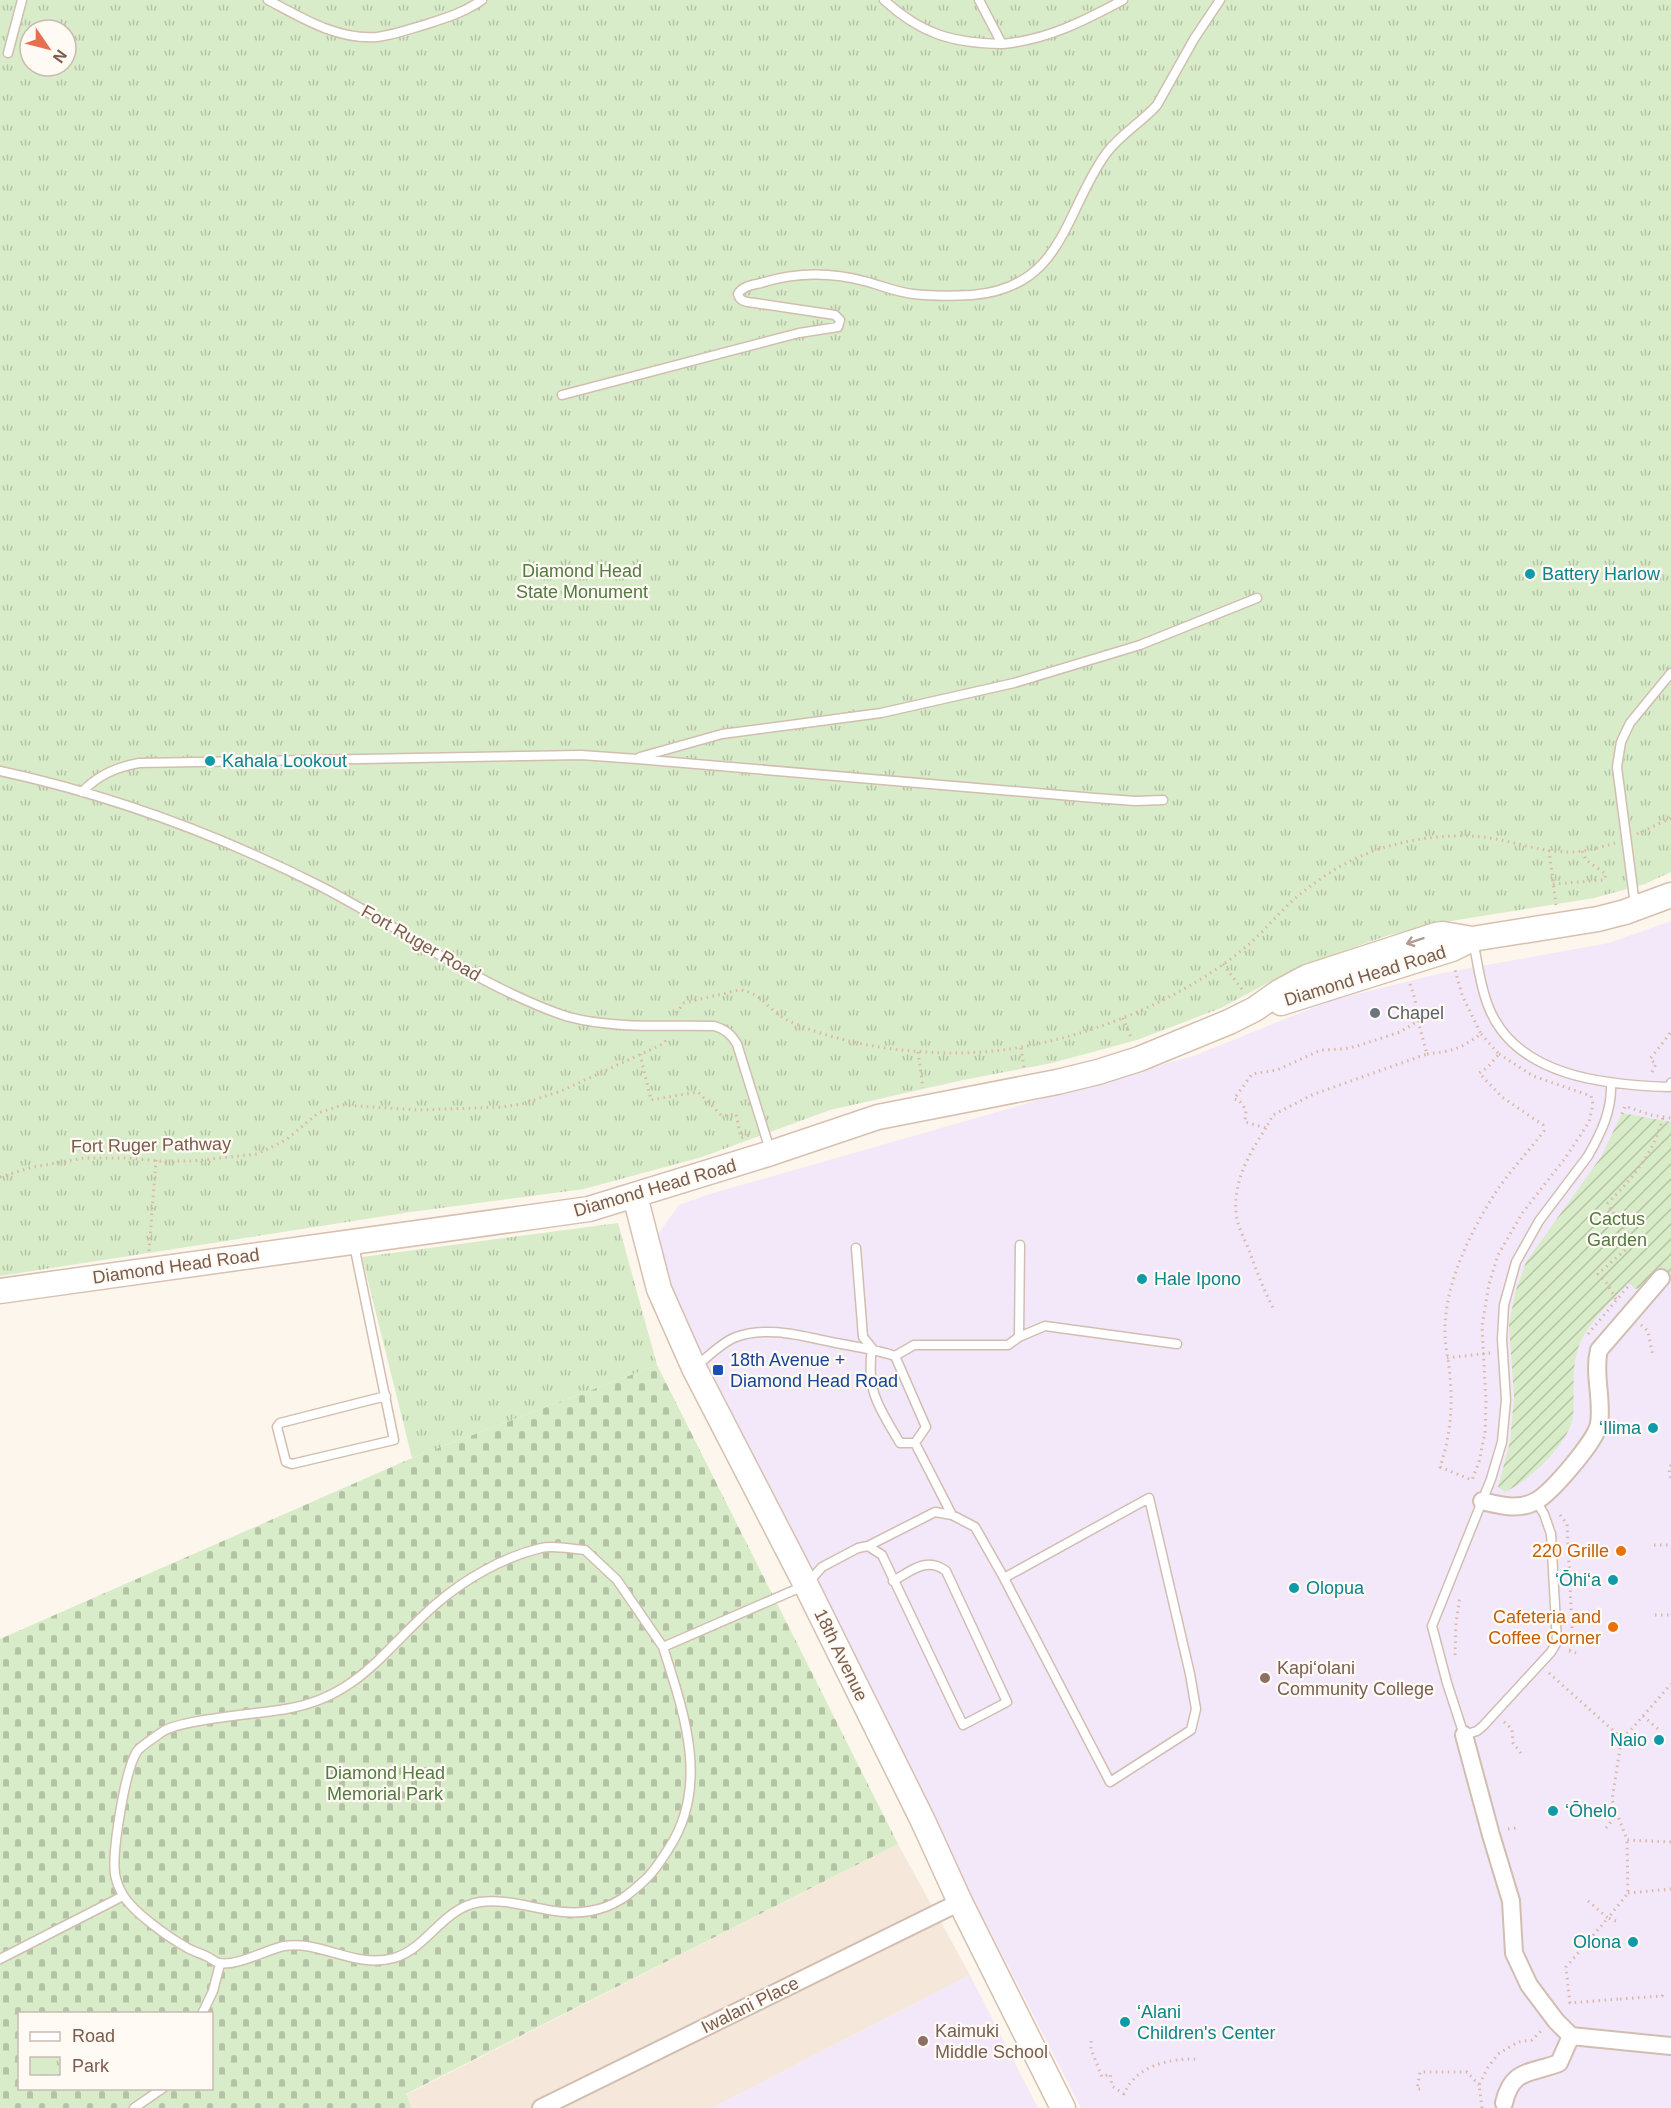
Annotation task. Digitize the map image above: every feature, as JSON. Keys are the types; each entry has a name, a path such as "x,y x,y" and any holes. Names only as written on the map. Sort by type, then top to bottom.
{"street":[{"name":"Diamond Head Road","path":"0,1291 575,1212 635,1196 878,1117 1098,1072 1187,1041 1249,1000 1279,992 1320,972 1436,935 1472,939 1598,919 1635,909 1671,895"},
{"name":"18th Avenue","path":"635,1196 659,1289 694,1368 806,1585 1063,2108"},
{"path":"1482,1501 1513,1507 1536,1501 1583,1453 1599,1423 1599,1350 1661,1278"},
{"path":"1464,1735 1511,1901 1514,1953 1530,1985 1556,2021 1571,2036 1671,2046"},
{"name":"Iwalani Place","path":"541,2108 960,1902"},
{"path":"1504,2103 1512,2080 1559,2063 1571,2036"}],"lane":[{"path":"8,52 22,0"},
{"path":"268,0 334,32 365,37 392,34 444,19 482,0"},
{"path":"884,0 902,16 928,31 961,41 1002,44 1027,41 1052,34 1123,0"},
{"path":"979,0 1002,44"},
{"path":"562,395 799,333 838,327 840,320 835,315 742,301 739,298 738,294 743,288 776,279 795,275 833,275 911,294 971,295 996,290 1019,281 1034,271 1057,246 1106,153 1157,105 1194,39 1220,0"},
{"path":"637,759 722,734 881,712 1014,683 1140,645 1257,598"},
{"path":"1635,909 1617,767 1621,742 1630,723 1671,673"},
{"path":"82,792 91,782 103,775 115,769 139,763 581,755 1095,798 1163,800"},
{"name":"Fort Ruger Road","path":"0,771 82,792 182,825 261,858 356,905 465,970 520,997 567,1016 603,1023 721,1028 733,1037 736,1044 771,1153"},
{"path":"1472,939 1489,1010 1508,1038 1530,1056 1561,1071 1611,1084 1669,1087 1671,1083"},
{"path":"1536,1501 1544,1514 1551,1534 1557,1642 1551,1652 1483,1726 1477,1731 1464,1735 1432,1626 1498,1458 1505,1423 1506,1400 1502,1339 1508,1285 1525,1244 1596,1143 1612,1101 1611,1084"},
{"path":"353,1241 386,1396 394,1440 292,1464 286,1462 277,1427 280,1423 386,1396"},
{"path":"1019,1337 1020,1245"},
{"path":"855,1248 863,1337 872,1348 869,1367 873,1396 900,1443 915,1443"},
{"path":"895,1356 914,1345 1008,1345 1019,1337 1045,1326 1177,1344"},
{"path":"694,1368 733,1337 749,1333 772,1333 872,1348 895,1356 926,1427 915,1443"},
{"path":"915,1443 952,1515"},
{"path":"663,1647 806,1585 822,1566 935,1512 952,1515 975,1527 1110,1782 1191,1730 1196,1709 1190,1674 1149,1498 1004,1578"},
{"path":"868,1546 882,1555 893,1581 963,1725 1007,1702 946,1571 936,1564 926,1564 893,1581"},
{"path":"544,1547 585,1550 617,1580 663,1647 684,1712 691,1754 691,1794 678,1834 655,1871 625,1899 591,1911 561,1912 504,1900 475,1903 450,1914 414,1949 392,1959 360,1961 310,1947 283,1946 254,1958 220,1964 186,1947 148,1921 123,1896 115,1874 116,1844 122,1796 137,1751 166,1729 291,1708 336,1694 370,1668 435,1604 469,1580 507,1560 544,1547"},
{"path":"0,1959 123,1896"},
{"path":"202,2012 213,1991 220,1964"},
{"path":"134,2108 160,2090"}],"path":[{"path":"676,1013 684,1003 746,990 778,1015 802,1026 854,1041 918,1052 952,1053 1021,1048 1074,1035 1123,1017 1167,997 1223,964 1256,938 1306,889 1326,874 1370,852 1417,839 1463,836 1507,841 1549,850 1581,851 1627,839 1671,818"},
{"path":"1549,850 1553,884 1604,880 1606,874 1586,860 1581,851"},
{"path":"1223,964 1249,1000"},
{"path":"1454,966 1462,995 1481,1034 1499,1054 1533,1076 1591,1096 1593,1104 1589,1122 1580,1138 1523,1212 1498,1255 1484,1308 1482,1353 1486,1402 1485,1432 1479,1462 1472,1480 1440,1467 1450,1427 1450,1376 1445,1326 1451,1287 1467,1245 1494,1195 1544,1131 1544,1125 1502,1097 1479,1073 1488,1067 1499,1054"},
{"path":"1408,978 1427,1054"},
{"path":"1123,1017 1128,1031"},
{"path":"1266,1128 1245,1122 1246,1110 1239,1100 1234,1099 1252,1074 1277,1070 1322,1050 1357,1046 1400,1032 1418,1021"},
{"path":"1652,1072 1656,1064 1650,1059 1671,1032"},
{"path":"1274,1310 1237,1221 1236,1206 1245,1162 1273,1114 1314,1094 1427,1054 1466,1046 1481,1034"},
{"name":"Fort Ruger Pathway","path":"0,1177 33,1167 84,1158 219,1159 256,1154 277,1146 310,1118 334,1106 367,1105 417,1110 502,1107 522,1104 561,1091 663,1044 669,1036"},
{"path":"1021,1048 1024,1063"},
{"path":"918,1052 922,1080"},
{"path":"640,1054 651,1100 698,1092 722,1116 736,1114 741,1138 765,1129"},
{"path":"1622,1116 1625,1106 1671,1118"},
{"path":"1616,1299 1606,1282 1598,1274 1634,1242 1607,1204 1648,1158 1663,1117"},
{"path":"148,1270 156,1160"},
{"path":"1629,1313 1648,1331 1653,1357"},
{"path":"1447,1358 1493,1353"},
{"path":"1671,1465 1671,1481"},
{"path":"1559,1514 1567,1524 1573,1647 1570,1650"},
{"path":"1654,1545 1671,1545"},
{"path":"1456,1664 1455,1631 1462,1586"},
{"path":"1655,1615 1671,1615"},
{"path":"1549,1673 1622,1736"},
{"path":"1622,1736 1629,1732 1671,1684"},
{"path":"1643,1716 1658,1729"},
{"path":"1498,1728 1505,1721 1512,1729 1513,1743 1523,1756"},
{"path":"1622,1736 1612,1800 1627,1840 1628,1893 1566,1967 1570,2003 1662,1996 1664,1990"},
{"path":"1606,1828 1617,1814"},
{"path":"1499,1825 1508,1828"},
{"path":"1627,1840 1671,1842"},
{"path":"1628,1893 1671,1888"},
{"path":"1588,1901 1608,1918 1616,1921"},
{"path":"1482,2108 1479,2085 1498,2054 1518,2042 1532,2040 1546,2027"},
{"path":"1091,2041 1091,2049 1102,2077 1110,2074 1112,2086 1124,2094 1136,2077 1147,2068 1179,2058 1197,2059"},
{"path":"1420,2089 1417,2089 1419,2072 1467,2072 1479,2085"}],"shaded area":[{"name":"Kapi‘olani Community College","path":"1671,921 1671,2108 1081,2108 664,1297 653,1241 679,1205 710,1194 1196,1055 1332,1000 1442,973 1609,943"},
{"path":"898,1844 970,1975 712,2108 412,2108 406,2095"},
{"name":"Kaimuki Middle School","path":"970,1975 1038,2108 712,2108"}],"green space":[{"name":"Diamond Head State Monument","path":"0,0 1671,0 1671,872 1645,884 1594,898 1432,924 1383,937 1296,968 1221,1008 1137,1040 1052,1063 963,1080 830,1110 702,1157 584,1189 411,1212 0,1276"},
{"name":"Cactus Garden","path":"1622,1113 1671,1122 1671,1273 1664,1282 1636,1289 1628,1283 1591,1324 1580,1342 1575,1360 1573,1416 1570,1427 1556,1449 1536,1471 1505,1492 1498,1487 1510,1442 1514,1397 1509,1325 1515,1293 1526,1262 1601,1157"},
{"path":"618,1223 657,1365 412,1458 362,1257"},
{"name":"Diamond Head Memorial Park","path":"657,1365 898,1844 406,2094 412,2108 0,2108 0,1639 412,1458"}],"place":[{"name":"Battery Harlow","path":"1530,574"},
{"name":"Kahala Lookout","path":"210,761"},
{"name":"Chapel","path":"1375,1013"},
{"name":"Hale Ipono","path":"1142,1279"},
{"name":"18th Avenue + Diamond Head Road","path":"718,1370"},
{"name":"ʻIlima","path":"1653,1428"},
{"name":"220 Grille","path":"1621,1551"},
{"name":"‘Ōhi‘a","path":"1613,1580"},
{"name":"Olopua","path":"1294,1588"},
{"name":"Cafeteria and Coffee Corner","path":"1613,1627"},
{"name":"Kapi‘olani Community College","path":"1265,1678"},
{"name":"Naio","path":"1659,1740"},
{"name":"‘Ōhelo","path":"1553,1811"},
{"name":"Olona","path":"1633,1942"},
{"name":"‘Alani Children's Center","path":"1125,2022"},
{"name":"Kaimuki Middle School","path":"923,2041"}]}
